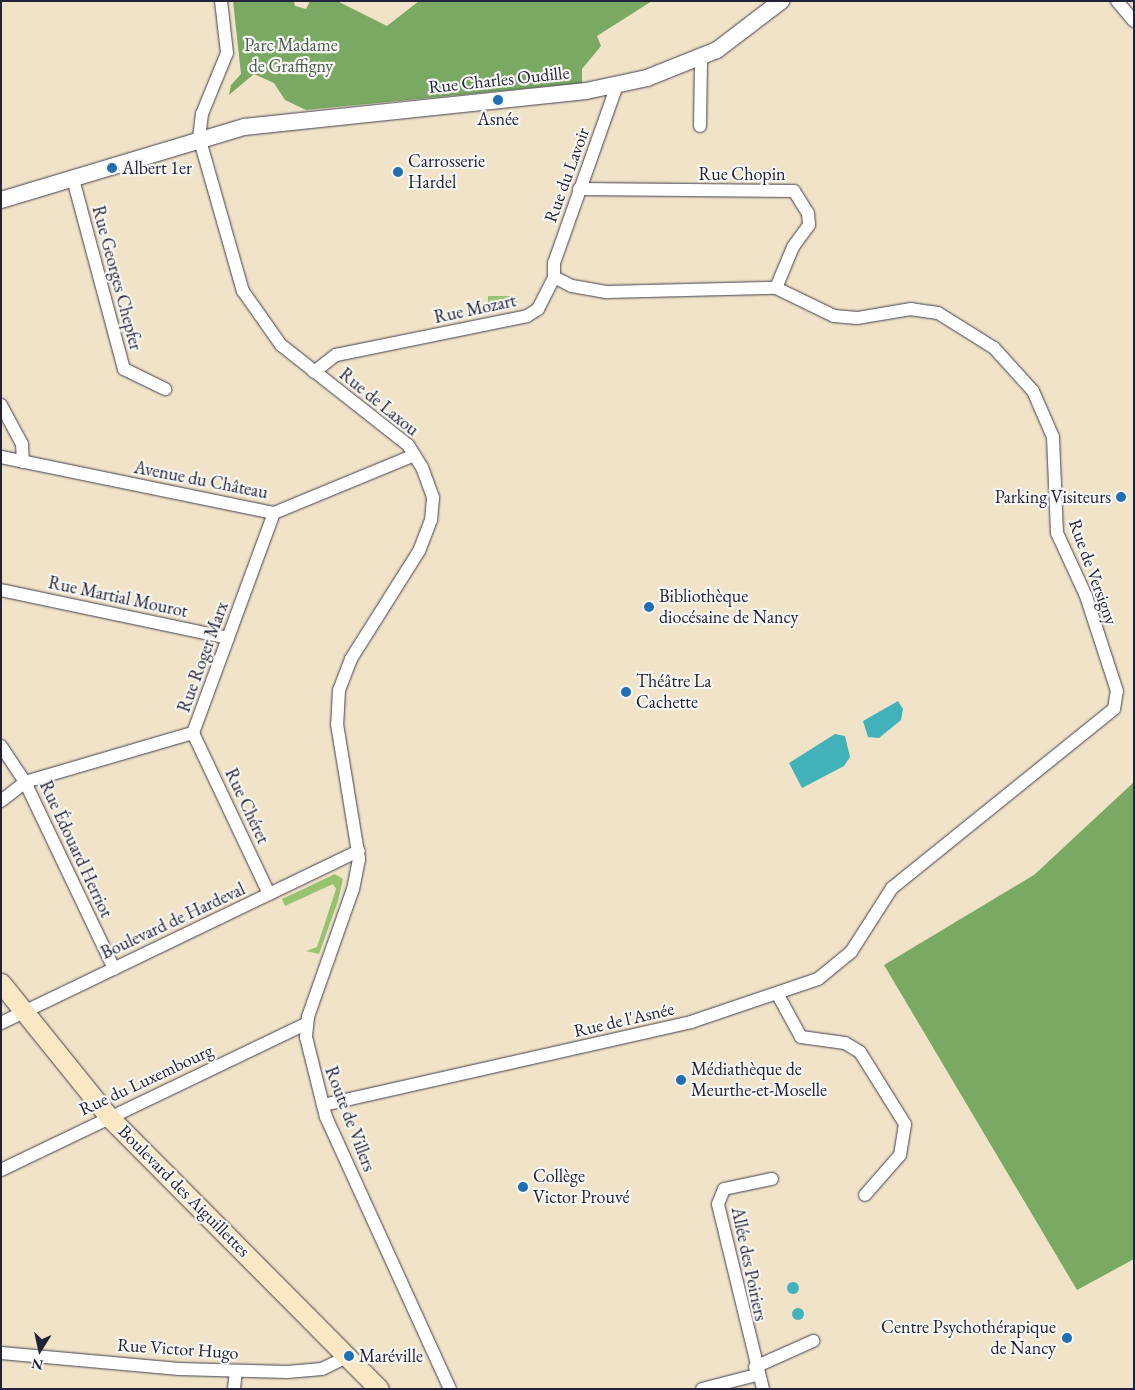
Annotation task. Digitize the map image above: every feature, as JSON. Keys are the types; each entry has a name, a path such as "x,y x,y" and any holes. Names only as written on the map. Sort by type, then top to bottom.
{"main road":[{"name":"Boulevard des Aiguillettes","path":"1,984 109,1117 381,1388"}],"street":[{"path":"199,137 202,114 226,58 221,1"},
{"name":"Rue Charles Oudille","path":"1,200 73,179 199,137 244,127 617,85 701,59 781,1"},
{"path":"1117,1 1134,21"},
{"path":"700,126 701,59"},
{"name":"Rue du Lavoir","path":"554,277 554,263 617,85"},
{"name":"Rue de Laxou","path":"199,137 243,291 271,335 314,372 385,424 415,455 433,498 428,530 348,663 337,700 338,734 359,851"},
{"name":"Rue Georges Chepfer","path":"73,179 124,369 165,389"},
{"name":"Rue Chopin","path":"579,189 794,192 808,213 809,225 793,248 776,288"},
{"path":"554,277 572,286 608,292 776,288"},
{"name":"Rue Mozart","path":"314,372 327,359 343,353 487,325 533,313 554,277"},
{"name":"Rue de Versigny","path":"776,288 834,316 857,318 911,309 938,312 988,343 1020,374 1040,402 1051,428 1057,532 1074,562 1117,691 1114,709 1105,720 887,892"},
{"path":"1,404 22,444 24,462"},
{"name":"Avenue du Château","path":"1,457 274,513 415,455"},
{"name":"Rue Roger Marx","path":"1,801 25,782 193,733 274,513"},
{"name":"Rue Martial Mourot","path":"1,590 228,638"},
{"name":"Rue Chéret","path":"193,733 268,894"},
{"name":"Rue Édouard Herriot","path":"1,746 25,782 114,969"},
{"name":"Boulevard de Hardeval","path":"1,1023 22,1011 114,969 359,851"},
{"name":"Route de Villers","path":"359,851 353,889 306,1024 308,1056 323,1105 450,1389"},
{"name":"Rue de l'Asnée","path":"323,1105 691,1022 778,995 818,979 841,963 887,892"},
{"path":"778,995 801,1037 845,1043 860,1052 905,1124 900,1155 865,1195"},
{"name":"Rue du Luxembourg","path":"1,1170 306,1024"},
{"name":"Allée des Poiriers","path":"763,1389 755,1371 718,1204 724,1189 772,1179"},
{"path":"702,1389 755,1371 814,1341"},
{"name":"Rue Victor Hugo","path":"1,1353 236,1371 315,1370 349,1356"},
{"path":"234,1389 236,1371"}],"green space":[{"name":"Parc Madame de Graffigny","path":"233,1 294,1 295,6 306,9 310,1 337,1 387,26 419,1 652,1 597,36 601,46 582,69 582,83 306,110 285,100 274,83 254,74 229,95 231,85 241,74"},
{"path":"488,296 517,296 517,305 488,305"},
{"path":"1134,782 1134,1259 1077,1290 884,965 1034,875"},
{"path":"335,874 343,879 338,901 319,954 306,951 317,947 336,889 333,884 285,906 282,899"}],"water":[{"path":"898,701 903,709 901,720 879,738 868,737 863,721"},
{"path":"835,734 845,736 850,757 844,766 802,788 789,763"},
{"path":"791,1282 795,1282 799,1288 795,1294 791,1294 787,1290 787,1286"},
{"path":"796,1308 800,1308 804,1314 800,1320 796,1320 792,1316 792,1312"}],"place":[{"name":"Asnée","path":"498,100"},
{"name":"Albert 1er","path":"112,168"},
{"name":"Carrosserie Hardel","path":"398,172"},
{"name":"Parking Visiteurs","path":"1121,497"},
{"name":"Bibliothèque diocésaine de Nancy","path":"649,607"},
{"name":"Théâtre La Cachette","path":"626,692"},
{"name":"Médiathèque de Meurthe-et-Moselle","path":"681,1080"},
{"name":"Collège Victor Prouvé","path":"523,1187"},
{"name":"Centre Psychothérapique de Nancy","path":"1067,1338"},
{"name":"Maréville","path":"349,1356"}]}
